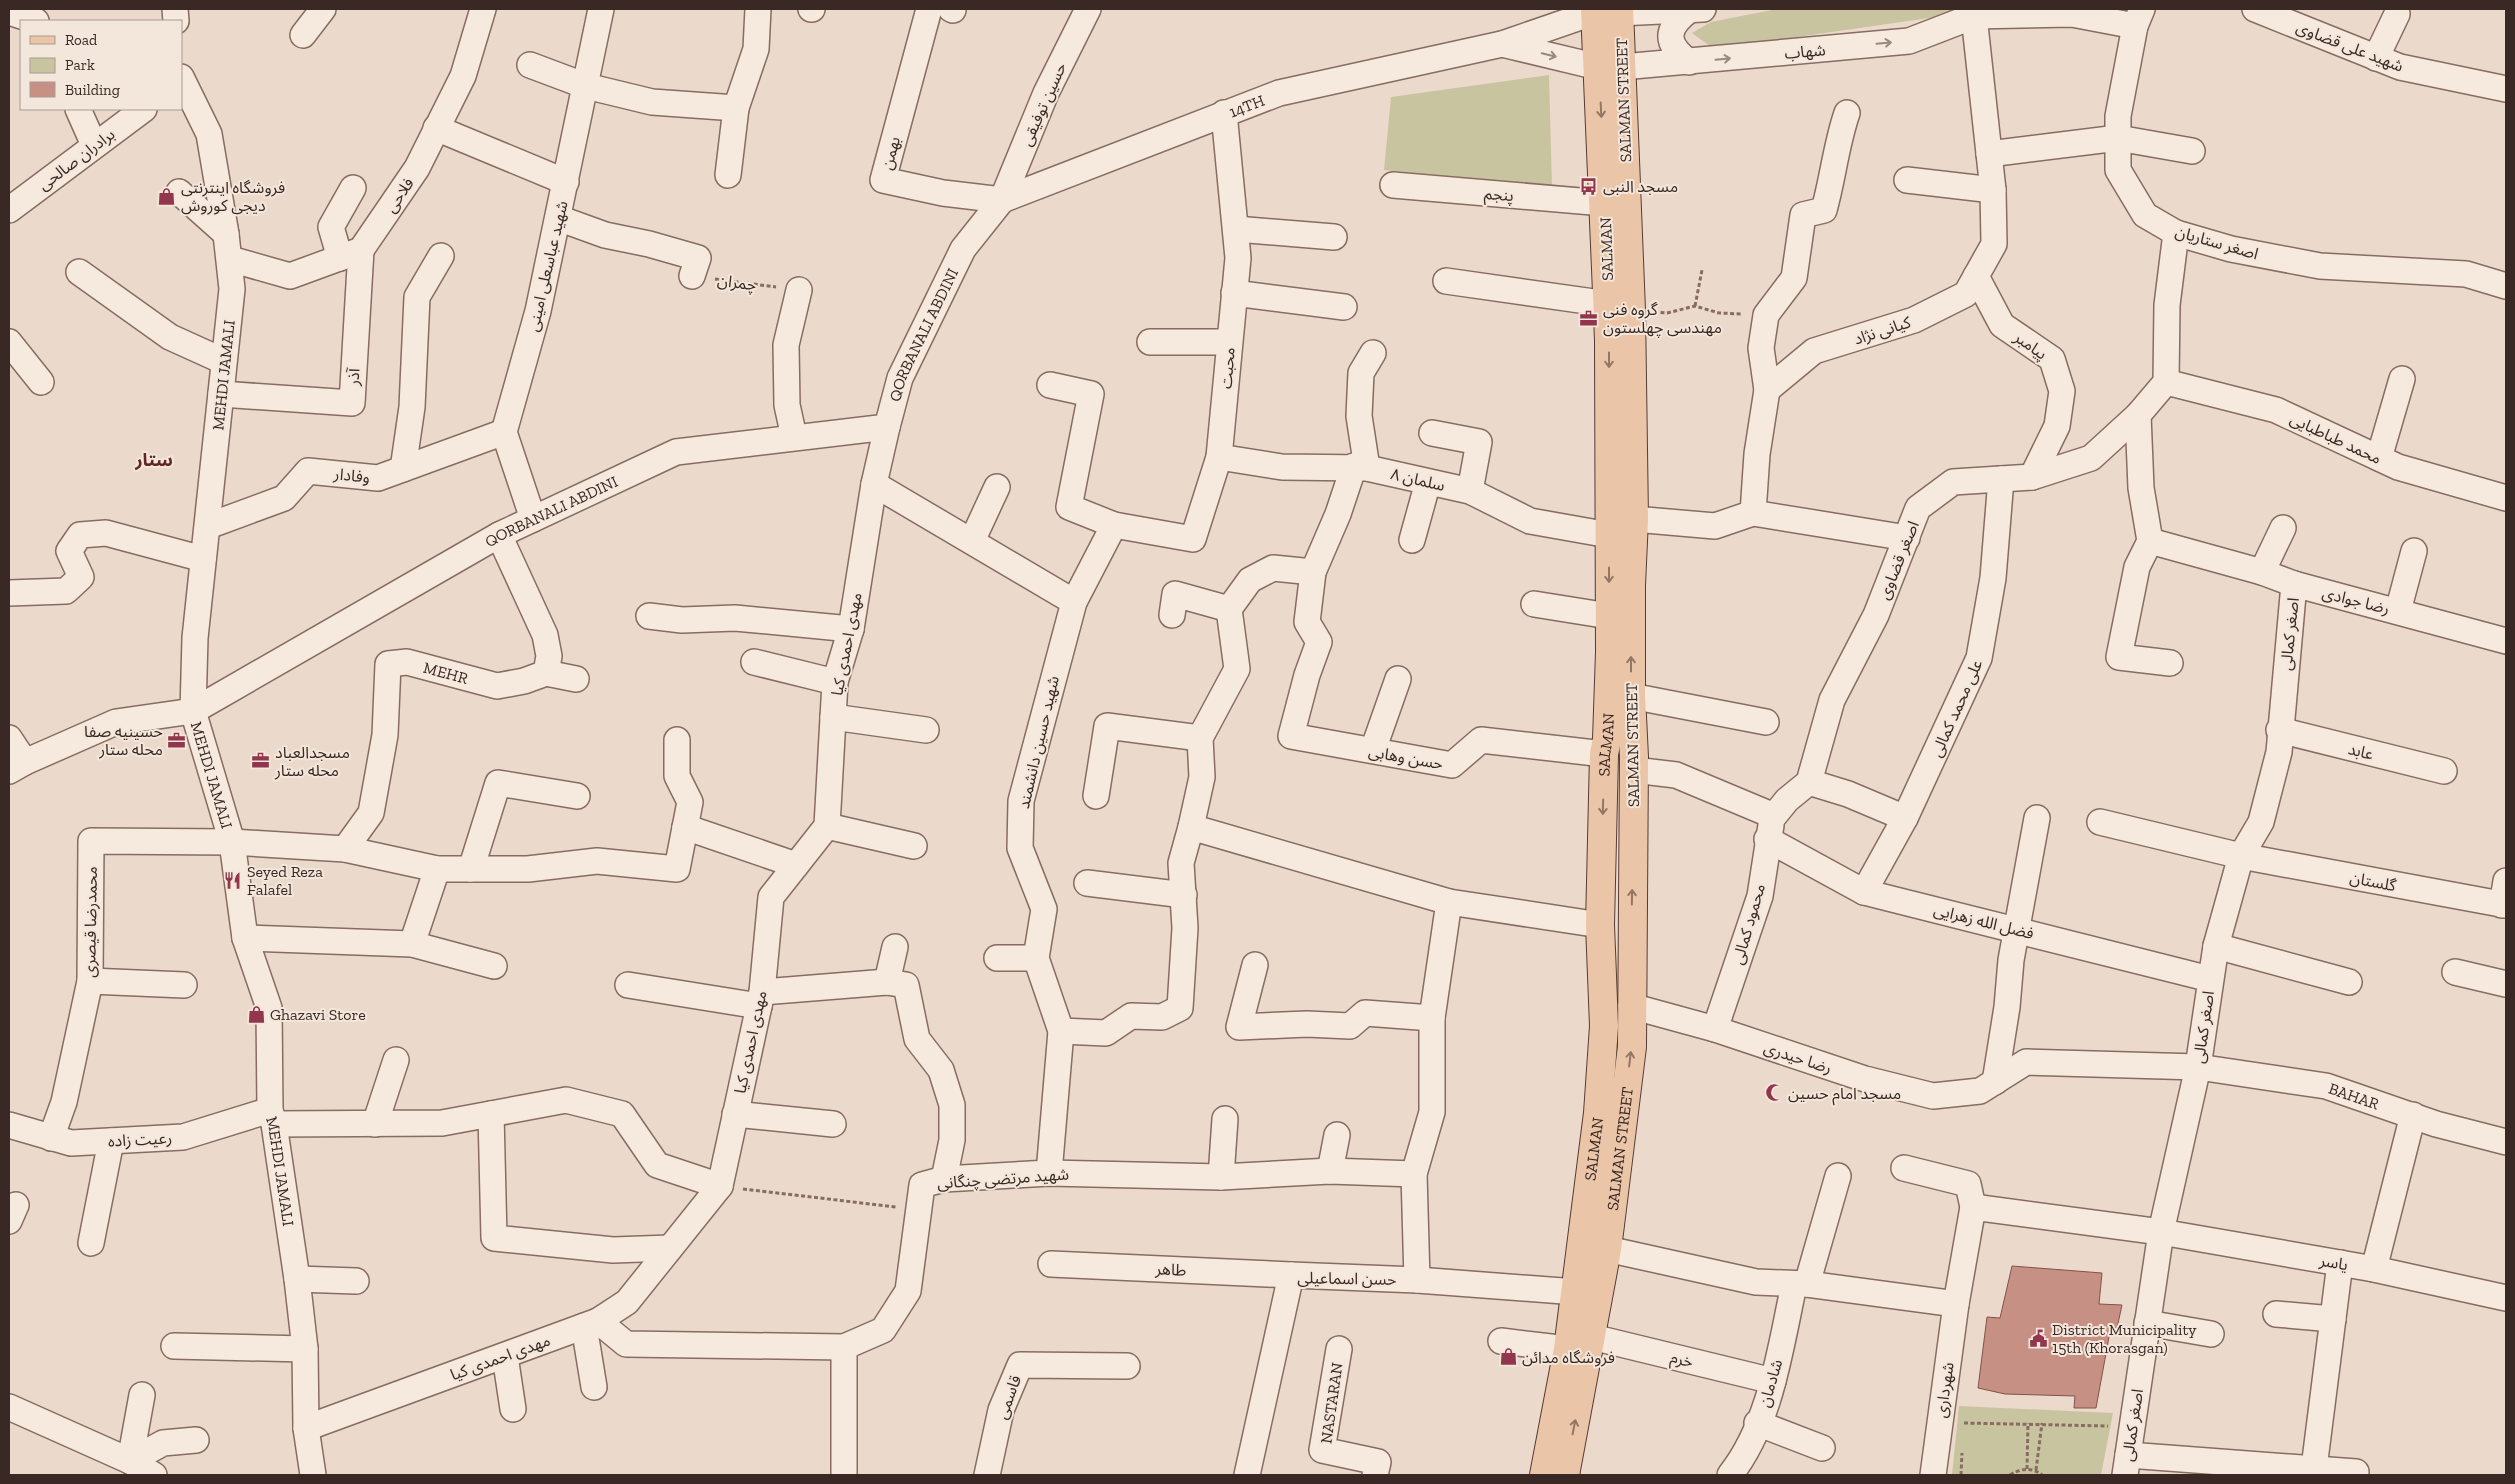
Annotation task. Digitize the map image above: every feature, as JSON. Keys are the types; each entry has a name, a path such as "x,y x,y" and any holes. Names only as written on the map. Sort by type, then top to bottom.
{"main road":[{"name":"SALMAN STREET","path":"1565,1475 1607,1249 1632,1047 1634,770 1620,694 1631,585 1634,519 1619,307 1607,11"},
{"name":"SALMAN","path":"1544,1475 1568,1349 1598,1113 1604,1026 1600,926 1604,754 1620,694 1609,616 1609,535 1619,307 1604,203 1610,67"}],"street":[{"path":"303,35 323,9"},
{"name":"فلاحی","path":"350,254 417,168 463,76 483,9"},
{"name":"شهید عباسعلی امینی","path":"504,432 538,311 601,9"},
{"path":"728,175 736,108 756,49 758,9"},
{"name":"بهمن","path":"929,9 883,180 943,192 1002,200"},
{"name":"حسین توفیقی","path":"1002,200 1046,92 1088,9"},
{"name":"شهید علی قضاوی","path":"2255,9 2400,67 2506,89"},
{"path":"1607,11 1696,10"},
{"path":"1689,62 1676,52 1670,37 1675,21 1696,10"},
{"name":"14TH","path":"1002,200 1278,93 1502,44 1607,11"},
{"path":"9,12 33,20"},
{"name":"شهاب","path":"1610,67 1689,62 1909,41 1977,12 2138,17"},
{"name":"کیانی نژاد","path":"1766,390 1814,351 1914,320 1966,294 1994,244 1993,190 1977,12"},
{"path":"2376,58 2396,14"},
{"name":"اصغر ستاریان","path":"2138,17 2118,116 2118,170 2145,215 2176,233 2231,249 2320,266 2466,274 2506,286"},
{"name":"14TH","path":"1502,44 1610,67"},
{"path":"530,65 586,86 652,102 736,108"},
{"name":"MEHDI JAMALI","path":"182,82 209,134 230,260 232,289 195,638 193,711 232,842 245,938 269,1008 272,1117 297,1279 305,1348 306,1428 313,1475"},
{"path":"78,110 94,145"},
{"name":"برادران صالحی","path":"9,210 143,110"},
{"name":"محبت","path":"1114,525 1193,539 1219,457 1238,258 1224,113"},
{"path":"1753,514 1757,454 1766,390 1761,348 1766,315 1794,278 1803,215 1824,210 1833,180 1839,136 1847,113"},
{"path":"436,128 566,182"},
{"path":"1989,154 2118,138 2192,151"},
{"path":"1907,180 1993,190"},
{"name":"پنجم","path":"1393,185 1604,203"},
{"path":"230,260 290,276 350,254 331,226 353,188"},
{"path":"179,192 226,234"},
{"name":"QORBANALI ABDINI","path":"17,766 116,722 193,711 499,535 676,452 794,436 848,433 887,427 900,378 962,249 1002,200"},
{"name":"چمران","path":"558,218 605,235 649,244 698,258 692,276"},
{"path":"1236,229 1334,237"},
{"path":"2166,382 2167,305 2176,233"},
{"name":"آذر","path":"221,394 352,403 350,254"},
{"path":"403,469 412,407 417,297 441,256"},
{"path":"79,272 170,338 223,361"},
{"name":"پیامبر","path":"1976,276 2002,325 2052,359 2062,391 2057,426 2032,477"},
{"path":"1446,281 1619,307"},
{"path":"794,436 787,404 786,345 799,290"},
{"path":"1234,294 1344,307"},
{"path":"9,342 41,382"},
{"path":"1150,342 1229,342"},
{"path":"1061,1031 1106,1033 1131,1016 1162,1017 1180,1008 1185,928 1181,864 1202,776 1200,738 1237,669 1229,609 1250,580 1273,568 1313,572 1361,467 1359,416 1361,373 1373,353"},
{"path":"2379,458 2402,379"},
{"name":"اصغر قضاوی","path":"1809,782 1832,700 1876,615 1918,508 1953,482 2032,477 2091,458 2138,415 2166,382"},
{"name":"محمد طباطبایی","path":"2166,382 2276,410 2398,467 2506,498"},
{"path":"1050,385 1091,394 1069,507 1114,525"},
{"path":"2138,415 2141,488 2150,541 2137,567 2119,657 2170,662"},
{"name":"مهدی احمدی کیا","path":"306,1428 591,1324 627,1302 720,1186 760,999 771,897 827,826 835,682 851,629 874,484 887,427"},
{"path":"504,432 533,519"},
{"name":"وفادار","path":"208,526 284,498 308,471 378,478 504,432"},
{"path":"1432,433 1479,442 1470,492"},
{"name":"سلمان ۸","path":"1219,457 1282,467 1361,467 1470,492 1530,521 1609,535"},
{"name":"علی محمد کمالی","path":"1864,892 1905,818 1980,658 1993,578 2001,479"},
{"path":"1412,540 1428,482"},
{"path":"874,484 1074,602"},
{"path":"972,542 997,487"},
{"path":"1634,519 1716,526 1753,514 1907,538"},
{"name":"شهید حسین دانشمند","path":"1049,1173 1061,1031 1036,958 1044,909 1020,848 1021,801 1074,602 1114,525"},
{"path":"2262,572 2283,528"},
{"path":"9,593 66,591 80,577 69,550 80,535 106,533 203,559"},
{"path":"499,535 545,635 549,656 546,673 576,679"},
{"name":"رضا جوادی","path":"2150,541 2262,572 2294,584 2506,641"},
{"path":"2398,611 2414,551"},
{"name":"حسن وهابی","path":"1313,572 1307,622 1319,642 1307,675 1291,736 1452,765 1481,740 1604,754"},
{"name":"اصغر کمالی","path":"2126,1465 2161,1232 2198,1067 2216,946 2241,856 2261,822 2279,752 2279,730 2294,584"},
{"path":"1172,615 1175,594 1229,609"},
{"path":"1534,604 1609,616"},
{"path":"649,616 682,620 735,618 851,629"},
{"name":"MEHR","path":"345,849 371,813 385,735 388,664 407,662 497,686 524,681 546,673"},
{"path":"754,662 835,682"},
{"path":"1373,750 1398,680"},
{"path":"1620,694 1766,722"},
{"path":"833,717 926,730"},
{"path":"1096,796 1107,726 1200,738"},
{"name":"عابد","path":"2279,730 2444,771"},
{"path":"9,738 17,766"},
{"path":"232,842 345,849 437,869 528,869 597,861 677,869 690,802 677,776 677,740"},
{"path":"1634,770 1676,775 1774,816 1786,800 1809,782 1848,794 1905,818"},
{"path":"470,869 498,783 577,796"},
{"name":"محمود کمالی","path":"1715,1029 1760,896 1767,839 1774,816"},
{"path":"1994,1082 2016,929 2037,818"},
{"name":"گلستان","path":"2100,822 2241,856 2505,897"},
{"path":"827,826 914,846"},
{"path":"685,827 796,865"},
{"path":"1191,827 1449,902 1600,926"},
{"name":"فضل الله زهرایی","path":"1767,839 1864,892 2016,929 2210,980"},
{"name":"محمدرضا قیصری","path":"50,1138 64,1102 90,982 91,841 232,842"},
{"path":"412,944 437,869"},
{"path":"1088,883 1184,895"},
{"path":"1417,1280 1414,1174 1432,1112 1432,1018 1449,902"},
{"path":"245,938 412,944 494,966"},
{"path":"2216,946 2349,982"},
{"path":"886,982 895,947"},
{"path":"996,958 1036,958"},
{"path":"1255,965 1239,1027 1307,1024 1350,1026 1365,1013 1432,1018"},
{"path":"2455,972 2506,984"},
{"path":"90,982 184,985"},
{"path":"628,986 760,999 886,982 906,985 917,1039 941,1070 952,1105 952,1140 944,1179"},
{"name":"رضا حیدری","path":"1631,1006 1715,1029 1865,1079 1933,1096 1980,1091 2026,1062 2198,1067"},
{"path":"375,1124 396,1060"},
{"name":"BAHAR","path":"2198,1067 2326,1086 2436,1124 2506,1142"},
{"name":"رعیت زاده","path":"9,1125 71,1143 183,1137 272,1117 375,1124 442,1124 566,1100 622,1114 657,1165 720,1186"},
{"path":"491,1114 494,1238 613,1250 670,1248"},
{"path":"735,1114 833,1124"},
{"path":"2374,1269 2413,1115"},
{"path":"1221,1177 1225,1118"},
{"path":"1330,1171 1336,1135"},
{"path":"91,1243 111,1141"},
{"path":"1904,1168 1968,1184 1973,1207"},
{"name":"شهید مرتضی چنگانی","path":"591,1324 626,1344 844,1347 883,1330 908,1291 922,1185 944,1179 1049,1173 1221,1177 1330,1171 1414,1174"},
{"name":"شادمان","path":"1730,1475 1746,1455 1773,1382 1800,1285 1838,1176"},
{"name":"یاسر","path":"1973,1207 2161,1232 2374,1269 2506,1298"},
{"name":"شهرداری","path":"1932,1475 1956,1304 1973,1207"},
{"path":"1607,1249 1756,1282 1800,1285 1956,1304"},
{"path":"2314,1468 2340,1263"},
{"name":"طاهر","path":"1052,1264 1291,1275"},
{"name":"حسن اسماعیلی","path":"1247,1475 1291,1275 1417,1280 1576,1292"},
{"path":"297,1279 356,1281"},
{"path":"2276,1314 2333,1319"},
{"path":"2147,1323 2211,1334"},
{"path":"591,1324 594,1387"},
{"name":"خرم","path":"1592,1337 1773,1382"},
{"path":"1501,1341 1568,1349"},
{"path":"174,1346 305,1348"},
{"path":"844,1347 844,1475"},
{"name":"NASTARAN","path":"1339,1349 1322,1450 1378,1462 1375,1475"},
{"path":"505,1356 513,1408"},
{"name":"قاسمی","path":"987,1475 1001,1410 1020,1365 1127,1366"},
{"path":"130,1461 142,1395"},
{"path":"9,1407 130,1461 154,1475"},
{"path":"1758,1423 1822,1448"},
{"path":"130,1461 163,1443 196,1440"},
{"path":"2126,1465 2314,1468 2356,1472"}],"path":[{"path":"1695,306 1702,270"},
{"name":"چمران","path":"692,276 799,290"},
{"path":"1619,307 1667,313 1695,306 1719,313 1766,315"},
{"path":"720,1186 919,1210"},
{"path":"1964,1423 2109,1424 2107,1433"},
{"path":"2027,1469 2028,1423"},
{"path":"2036,1470 2042,1424"},
{"path":"2010,1475 2018,1470 2027,1469 2036,1470 2042,1475"}],"green space":[{"path":"1777,9 1956,9 1950,15 1714,49 1692,33 1711,22"},
{"path":"1549,75 1552,187 1384,170 1391,97"},
{"path":"1959,1406 2113,1413 2101,1475 1952,1475"}],"building":[{"name":"District Municipality 15th (Khorasgan)","path":"2012,1266 2102,1273 2099,1304 2122,1305 2117,1328 2111,1326 2096,1408 2074,1408 2075,1396 2005,1394 1978,1388 1987,1317 2000,1318"}],"place":[{"name":"مسجد النبی","path":"1589,186"},
{"name":"فروشگاه اینترنتی دیجی کوروش","path":"167,196"},
{"name":"گروه فنی مهندسی چهلستون","path":"1589,318"},
{"name":"حسینیه صفا محله ستار","path":"177,740"},
{"name":"مسجدالعباد محله ستار","path":"261,761"},
{"name":"Seyed Reza Falafel","path":"233,880"},
{"name":"Ghazavi Store","path":"256,1014"},
{"name":"مسجد امام حسین","path":"1774,1093"},
{"name":"District Municipality 15th (Khorasgan)","path":"2038,1338"},
{"name":"فروشگاه مدائن","path":"1508,1357"}],"district":[{"name":"ستار","path":"154,460"}]}
